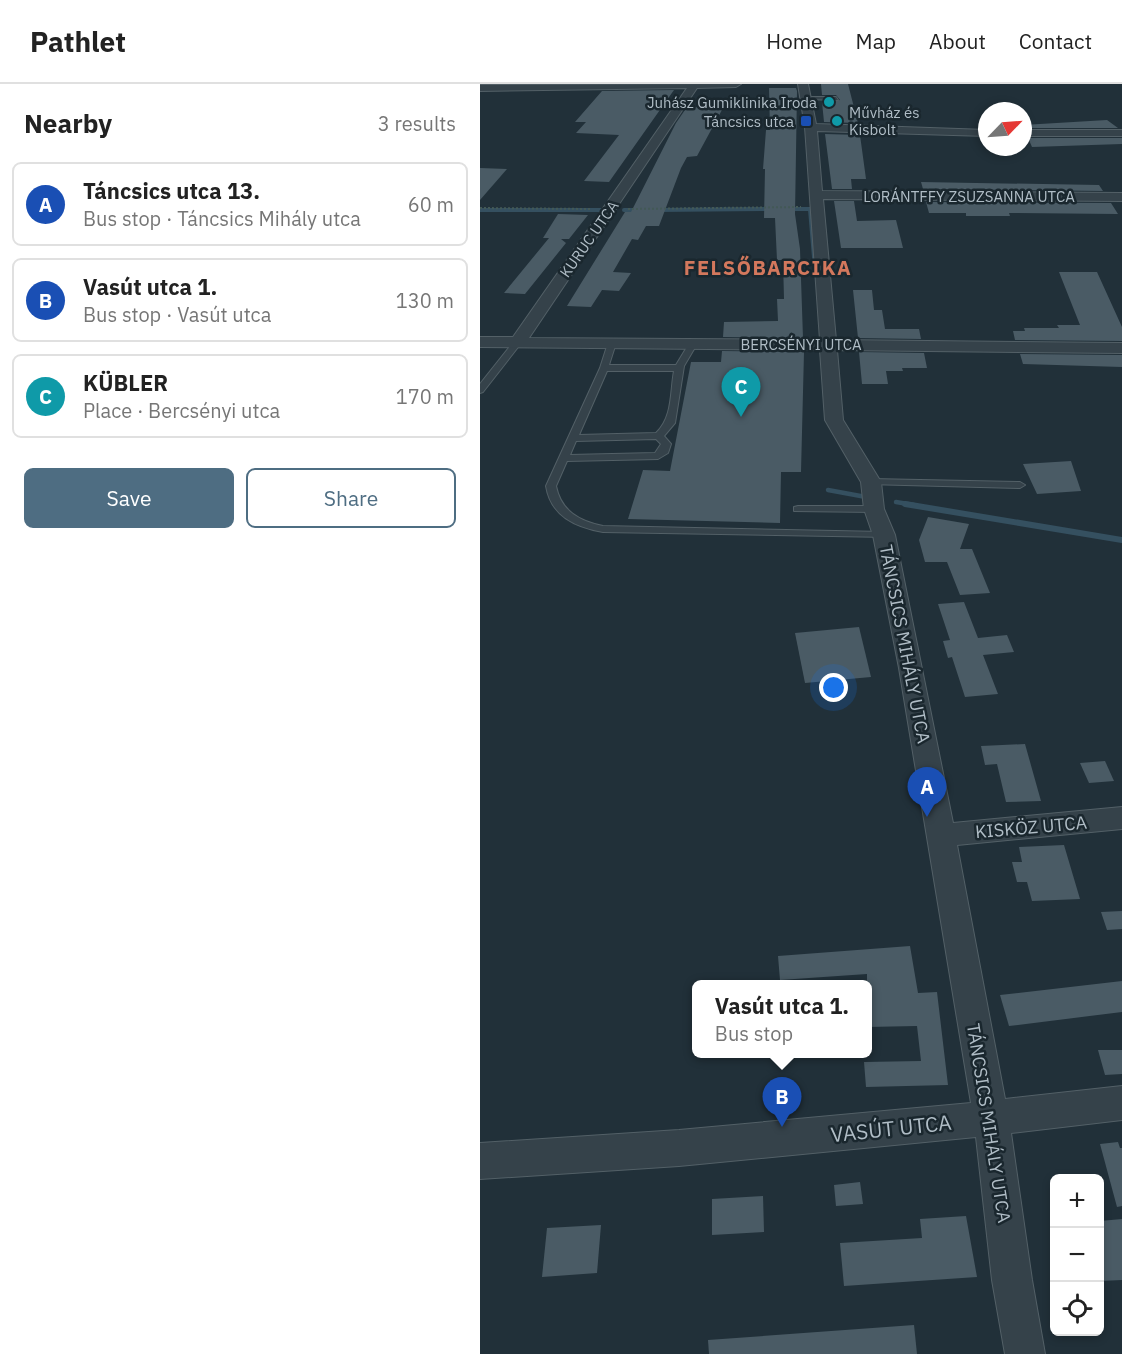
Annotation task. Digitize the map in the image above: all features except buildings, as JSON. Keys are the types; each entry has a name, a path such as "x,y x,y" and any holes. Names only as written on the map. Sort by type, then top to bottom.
{"street":[{"path":"482,88 736,84"},
{"name":"KURUC UTCA","path":"518,342 694,85"},
{"name":"TÁNCSICS MIHÁLY UTCA","path":"805,91 811,127 834,420 871,482 873,509 884,535 911,668 991,1117 1012,1280 1025,1354"},
{"path":"811,127 978,133"},
{"path":"1032,133 1122,133"},
{"name":"LORÁNTFFY ZSUZSANNA UTCA","path":"817,201 1122,197"},
{"name":"BERCSÉNYI UTCA","path":"480,342 1122,348"},
{"name":"KISKÖZ UTCA","path":"940,835 1122,818"},
{"name":"VASÚT UTCA","path":"480,1161 897,1129 1122,1103"}],"lane":[{"path":"805,91 836,99"},
{"name":"KURUC UTCA","path":"481,387 518,342"},
{"path":"612,343 604,368 588,399 551,486 552,496 569,517 585,526 603,529 884,535"},
{"path":"573,438 659,436 667,431 671,422 679,368 693,344"},
{"path":"604,368 679,368"},
{"path":"562,458 658,456 664,451 666,444 659,436"},
{"path":"871,482 1020,485"},
{"path":"798,508 873,509"}],"path":[{"path":"480,208 609,209 817,201"}],"waterway":[{"path":"656,210 771,209"},
{"path":"788,209 810,209 815,269"},
{"path":"480,210 601,210"},
{"path":"624,210 639,210"},
{"path":"828,490 866,497"},
{"path":"896,502 914,505"},
{"path":"905,504 1122,540"}],"place":[{"name":"Juhász Gumiklinika Iroda","path":"829,102"},
{"name":"Táncsics utca","path":"806,121"},
{"name":"Művház és Kisbolt","path":"837,121"},
{"name":"KÜBLER","path":"741,417"},
{"name":"Táncsics utca 13.","path":"927,817"},
{"name":"Vasút utca 1.","path":"782,1127"}],"district":[{"name":"FELSŐBARCIKA","path":"768,267"}]}
